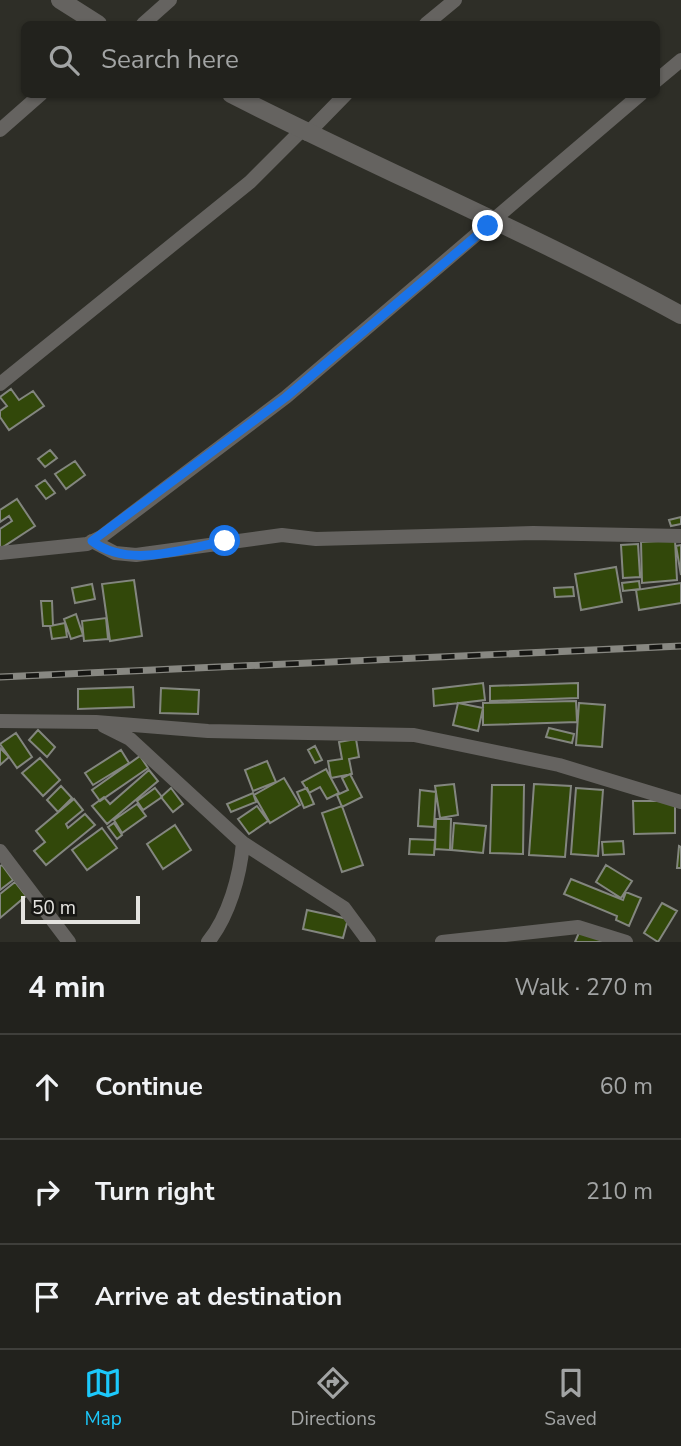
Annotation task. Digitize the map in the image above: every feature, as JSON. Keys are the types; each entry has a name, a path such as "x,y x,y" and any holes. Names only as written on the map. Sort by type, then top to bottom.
{"street":[{"path":"60,0 93,21"},
{"path":"146,21 170,0"},
{"path":"430,21 455,0"},
{"path":"660,78 681,60"},
{"path":"0,130 36,98"},
{"path":"239,98 305,132 605,273 681,315"},
{"path":"0,384 250,182 342,98"},
{"path":"0,553 92,541 286,397 636,98"},
{"path":"92,541 115,552 136,555 282,535 316,540 533,533 681,536"},
{"path":"0,721 96,722 208,731 414,735 559,765 681,802"},
{"path":"96,722 130,739 243,843 344,908 369,942"},
{"path":"208,942 226,909 241,866 243,843"},
{"path":"0,851 69,942"},
{"path":"442,942 578,927 626,942"}],"building":[{"path":"11,389 19,400 33,391 44,406 9,430 0,417 0,411 7,406 0,397"},
{"path":"50,450 57,458 45,467 38,459"},
{"path":"75,461 85,475 66,489 55,474"},
{"path":"45,480 55,493 46,499 36,486"},
{"path":"17,499 35,526 0,549 0,529 12,521 9,516 0,522 0,510"},
{"path":"681,517 681,524 671,526 669,520"},
{"path":"675,540 677,580 642,583 641,542"},
{"path":"638,544 640,577 623,578 621,545"},
{"path":"681,545 681,575 676,546"},
{"path":"616,567 622,602 581,610 575,574"},
{"path":"134,580 142,636 110,641 102,584"},
{"path":"639,581 640,589 623,591 622,583"},
{"path":"681,583 681,603 639,610 636,590"},
{"path":"92,584 95,599 75,603 72,588"},
{"path":"573,587 574,596 555,597 554,588"},
{"path":"41,601 52,601 53,626 43,626"},
{"path":"76,614 83,635 71,639 64,619"},
{"path":"106,618 108,639 84,641 82,621"},
{"path":"65,623 67,637 52,639 50,626"},
{"path":"483,683 485,700 434,706 433,689"},
{"path":"578,683 578,698 490,701 490,686"},
{"path":"133,687 134,707 78,709 78,689"},
{"path":"161,688 199,690 198,714 160,713"},
{"path":"576,701 577,722 483,725 483,703"},
{"path":"458,703 483,708 478,731 453,725"},
{"path":"579,703 605,705 602,747 576,745"},
{"path":"549,728 574,734 572,743 546,737"},
{"path":"38,730 55,747 47,757 29,740"},
{"path":"16,733 32,757 17,768 0,744"},
{"path":"356,739 359,757 349,759 352,774 331,778 328,761 342,759 339,742"},
{"path":"315,746 322,760 315,763 308,750"},
{"path":"0,748 9,757 0,765"},
{"path":"121,750 129,763 93,785 85,773"},
{"path":"140,756 148,768 100,801 92,790"},
{"path":"40,758 60,780 43,796 22,773"},
{"path":"267,761 276,782 253,791 245,770"},
{"path":"326,769 339,793 327,799 320,787 309,793 302,782"},
{"path":"149,770 158,781 107,824 92,806 104,797 110,804"},
{"path":"350,774 362,797 342,807 337,795 348,790 342,778"},
{"path":"284,778 300,805 270,823 254,795"},
{"path":"454,784 458,815 440,818 435,786"},
{"path":"534,784 571,786 565,857 529,855"},
{"path":"492,785 524,785 523,854 490,853"},
{"path":"61,786 72,798 58,812 47,800"},
{"path":"155,788 162,797 143,810 137,801"},
{"path":"171,788 183,804 173,812 161,797"},
{"path":"307,788 314,804 304,808 297,792"},
{"path":"576,788 603,790 598,856 571,854"},
{"path":"420,790 436,792 434,827 418,826"},
{"path":"253,793 256,802 231,812 227,804"},
{"path":"74,799 83,810 66,824 68,828 85,814 95,825 46,865 34,851 45,842 36,831"},
{"path":"633,801 675,801 675,833 634,834"},
{"path":"137,804 146,816 122,833 114,820"},
{"path":"257,806 268,821 249,834 238,819"},
{"path":"342,806 363,865 342,872 322,813"},
{"path":"436,819 451,819 450,850 435,849"},
{"path":"114,823 122,835 117,839 108,827"},
{"path":"454,823 486,826 483,853 452,850"},
{"path":"175,825 191,850 163,869 147,844"},
{"path":"102,828 117,848 87,870 72,850"},
{"path":"410,839 435,840 434,855 409,854"},
{"path":"623,841 624,854 603,855 602,842"},
{"path":"679,846 681,868 677,868"},
{"path":"2,865 13,880 0,890 0,866"},
{"path":"606,865 632,881 621,898 596,882"},
{"path":"571,879 623,900 626,892 641,898 629,926 616,920 617,916 564,894"},
{"path":"15,882 26,896 0,918 0,894"},
{"path":"662,903 677,911 658,942 644,933"},
{"path":"307,910 348,919 343,938 303,929"},
{"path":"581,928 605,942 575,942"}],"railway":[{"path":"0,677 681,646"}],"route":[{"path":"225,541 136,555 100,548 92,541 101,537 286,397 488,226"}]}
